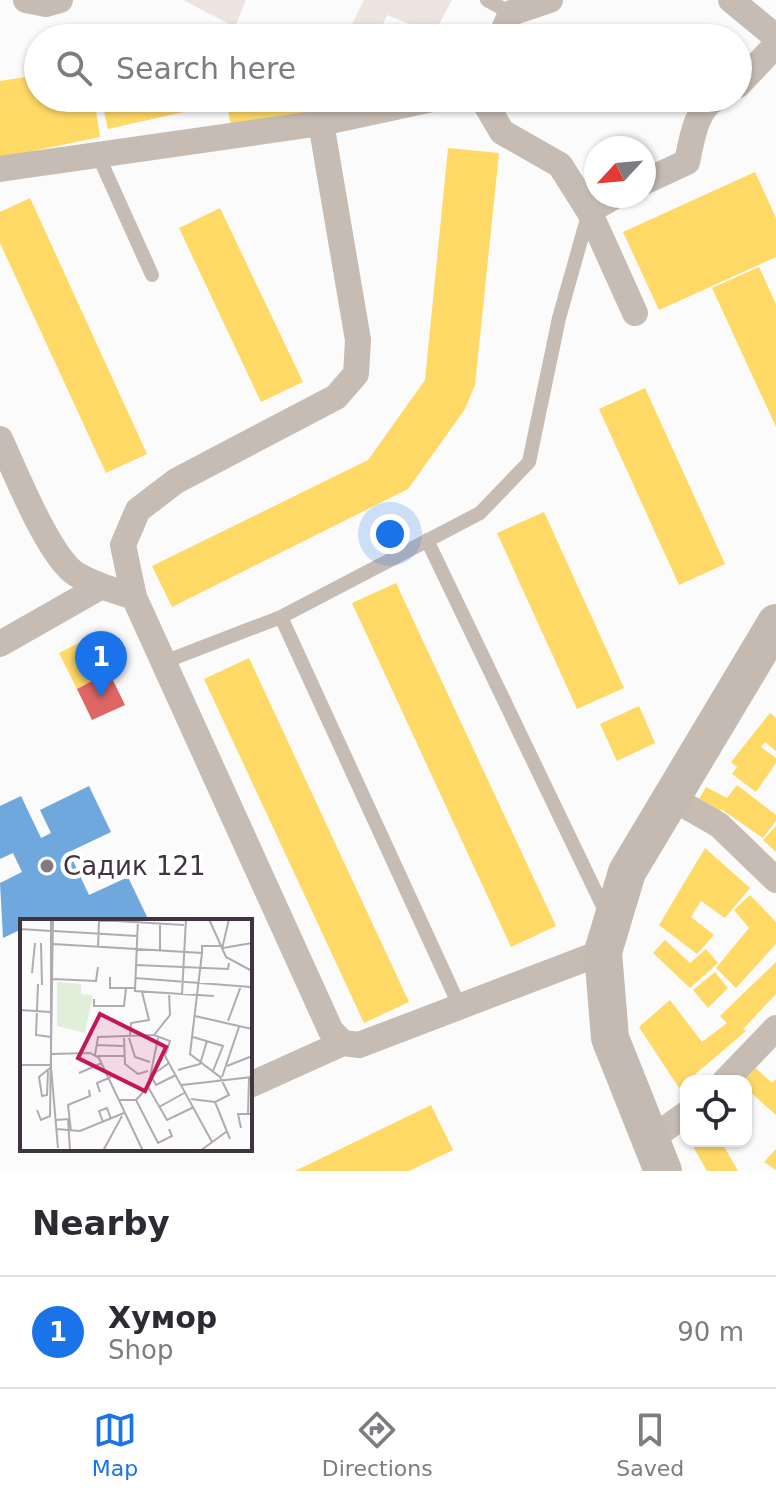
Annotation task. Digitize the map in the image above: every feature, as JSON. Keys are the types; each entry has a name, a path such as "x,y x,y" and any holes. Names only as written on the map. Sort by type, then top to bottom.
{"street":[{"path":"26,0 46,4 60,0"},
{"path":"516,7 550,0"},
{"path":"731,0 776,37"},
{"path":"752,70 776,45"},
{"path":"0,169 321,123 372,112"},
{"path":"490,112 502,132 560,165 589,211 635,313"},
{"path":"656,176 687,162 694,128 703,112"},
{"path":"321,123 358,340 356,374 336,397 176,481 138,510 123,545 134,597 331,1031 343,1043"},
{"path":"589,211 594,208"},
{"path":"0,439 49,541 73,572 100,587 134,597"},
{"path":"0,644 100,587"},
{"path":"657,1155 610,1038 607,938 627,872 776,623"},
{"path":"670,797 719,825 776,880"},
{"path":"252,1084 343,1043 359,1045 460,1007 607,938"},
{"path":"731,1075 776,1028"},
{"path":"657,1155 680,1122"}],"lane":[{"path":"487,0 516,7"},
{"path":"98,155 152,275"},
{"path":"164,662 281,617 480,513 529,462 559,318 589,211"},
{"path":"427,540 607,938"},
{"path":"281,617 460,1007"}],"building: Homes":[{"path":"24,77 24,112 96,112 100,137 0,158 0,81"},
{"path":"104,112 184,112 108,129"},
{"path":"228,112 339,112 339,114 234,138"},
{"path":"448,148 499,153 475,385 465,409 408,489 172,607 152,566 368,460 425,380"},
{"path":"755,172 776,218 776,257 659,310 623,232"},
{"path":"30,198 147,454 106,473 0,243 0,212"},
{"path":"220,208 303,382 261,402 179,228"},
{"path":"759,267 776,304 776,427 712,288"},
{"path":"645,388 725,564 679,585 599,409"},
{"path":"544,512 624,688 577,709 497,533"},
{"path":"396,583 556,926 511,947 352,603"},
{"path":"91,637 109,672 77,689 59,653"},
{"path":"249,658 409,1002 364,1023 204,679"},
{"path":"639,706 655,743 617,761 600,724"},
{"path":"770,713 776,718 776,751 765,742 761,747 776,758 776,763 756,792 732,774 737,767 731,762"},
{"path":"737,785 776,815 776,821 763,838 721,809 720,812 698,801 706,787 727,798"},
{"path":"776,826 776,852 763,840"},
{"path":"705,848 750,888 725,918 701,901 691,917 714,935 697,954 659,925"},
{"path":"750,895 776,922 776,944 736,988 716,968 749,928 734,910"},
{"path":"665,940 690,963 706,949 718,963 690,988 653,953"},
{"path":"776,962 776,994 743,1029 746,1031 694,1075 680,1075 679,1088 639,1027 670,1000 702,1042 727,1023 720,1016"},
{"path":"715,972 728,988 708,1008 693,990"},
{"path":"749,1062 772,1083 776,1079 776,1115 752,1093 752,1075 744,1075"},
{"path":"431,1105 453,1150 409,1171 295,1171"},
{"path":"693,1147 724,1147 738,1171 707,1171"},
{"path":"776,1149 776,1170 764,1162"}],"building: Shops":[{"path":"109,672 125,705 92,720 77,689"}],"building: Schools":[{"name":"Садик 121","path":"89,786 111,832 69,852 89,895 128,877 148,919 20,919 20,930 3,938 0,883 22,872 13,853 0,859 0,806 21,796 41,838 51,833 40,810"}],"building: Other":[{"path":"183,0 246,0 236,24 229,24"},
{"path":"364,0 452,0 439,24 409,24 387,15 383,24 352,24"}],"place":[{"name":"Хумор","path":"101,697"},
{"name":"Садик 121","path":"47,866"}]}
